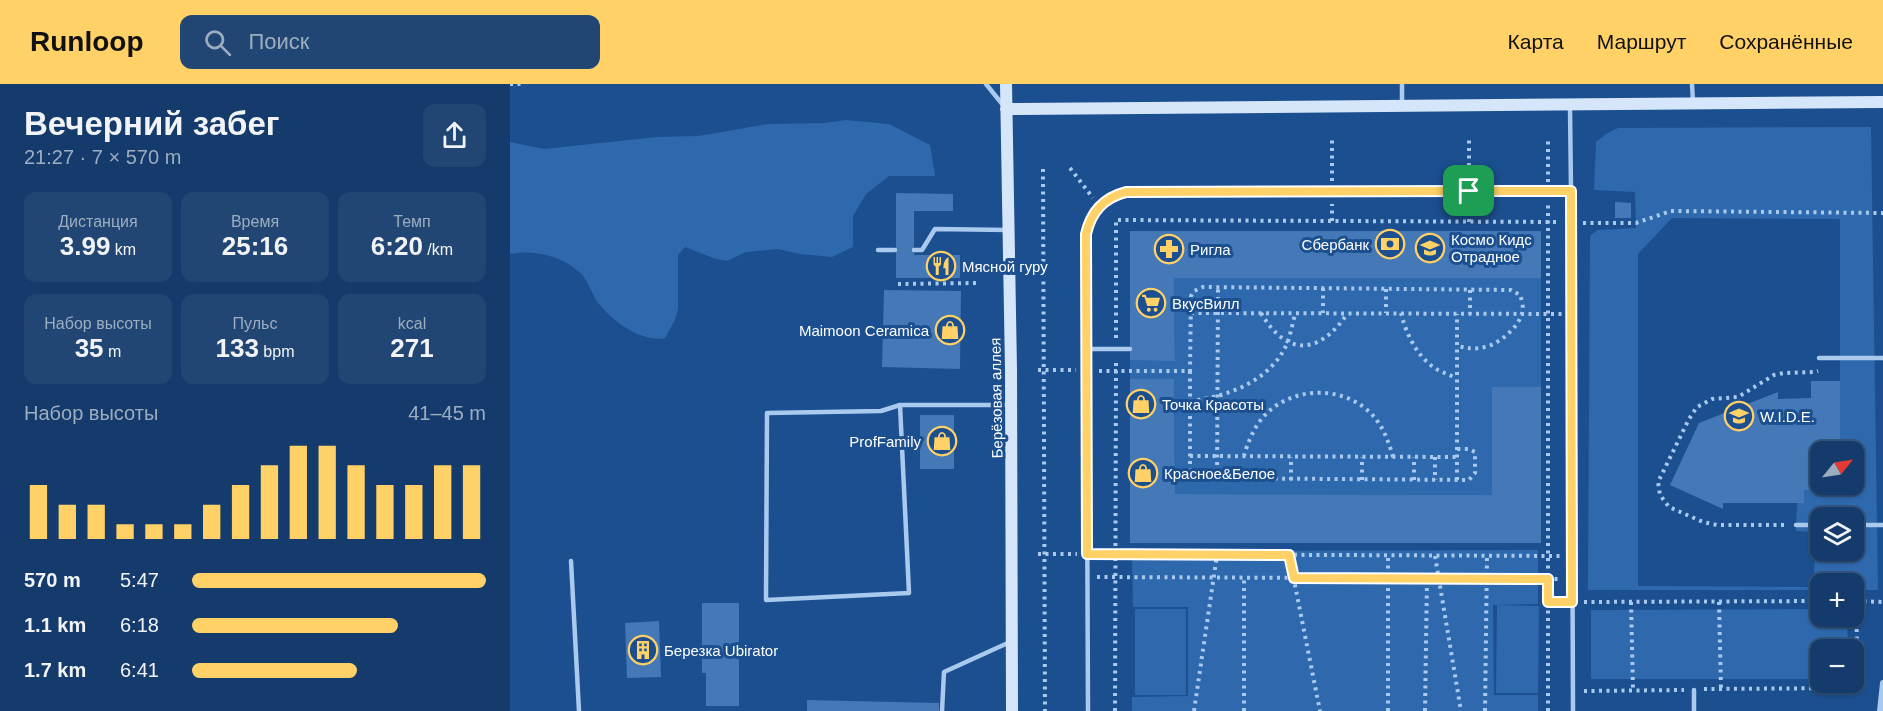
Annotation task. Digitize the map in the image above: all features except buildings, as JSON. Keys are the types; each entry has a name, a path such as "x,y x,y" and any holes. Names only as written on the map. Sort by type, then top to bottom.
{"street":[{"name":"Берёзовая аллея","path":"1006,84 1011,405 1012,711"},
{"path":"1006,109 1883,102"},
{"path":"1880,711 1883,683"}],"lane":[{"path":"986,84 1006,109"},
{"path":"1402,84 1402,106"},
{"path":"1692,84 1693,104"},
{"path":"1570,105 1573,711"},
{"path":"1088,711 1086,234 1093,214 1099,206 1116,195 1136,192 1571,191"},
{"path":"914,250 922,250 935,229 1008,230"},
{"path":"878,250 896,250"},
{"path":"1086,349 1130,349"},
{"path":"1819,358 1883,358"},
{"path":"900,405 909,593 766,600 767,413 881,411 900,405 1011,405"},
{"path":"1796,525 1810,525"},
{"path":"1864,525 1883,525"},
{"path":"571,561 579,711"},
{"path":"942,711 944,672 1012,641"},
{"path":"1694,690 1694,711"}],"path":[{"path":"510,84 525,84"},
{"path":"1043,169 1045,711"},
{"path":"1115,711 1116,220 1571,223 1636,222 1671,211 1883,213"},
{"path":"1548,222 1548,711"},
{"path":"898,284 977,283"},
{"path":"1457,346 1471,349 1492,345 1507,335 1522,314 1520,295 1516,291 1203,287 1194,291 1191,296 1190,468 1194,476 1217,480 1469,480 1475,473 1476,455 1471,449 1457,448"},
{"path":"1217,480 1218,287"},
{"path":"1323,288 1323,313"},
{"path":"1386,289 1386,313"},
{"path":"1470,290 1470,314"},
{"path":"1191,313 1571,314"},
{"path":"1261,313 1279,337 1288,342 1306,345 1317,343 1329,336 1347,313"},
{"path":"1190,401 1218,397 1235,391 1260,376 1288,342 1295,313"},
{"path":"1401,313 1404,327 1419,352 1436,369 1457,378"},
{"path":"1457,314 1457,480"},
{"path":"1796,525 1717,525 1703,522 1669,507 1660,495 1658,482 1697,407 1712,399 1738,397 1774,375 1817,372 1819,358"},
{"path":"1130,371 1190,371"},
{"path":"1244,456 1263,417 1276,405 1302,394 1325,392 1344,396 1367,409 1385,432 1393,457"},
{"path":"1190,456 1457,457"},
{"path":"1291,457 1291,480"},
{"path":"1362,457 1362,480"},
{"path":"1414,457 1414,480"},
{"path":"1435,457 1435,480"},
{"path":"1038,554 1572,556"},
{"path":"1194,711 1217,555"},
{"path":"1289,555 1320,711"},
{"path":"1388,555 1388,711"},
{"path":"1435,556 1461,711"},
{"path":"1485,711 1487,556"},
{"path":"1087,577 1572,579"},
{"path":"1244,578 1244,711"},
{"path":"1425,711 1427,578"},
{"path":"1548,602 1810,601"},
{"path":"1864,601 1883,602"},
{"path":"1631,602 1632,690"},
{"path":"1719,602 1721,689"},
{"path":"1548,691 1858,688 1856,627"}],"shaded area":[{"path":"846,120 889,124 930,145 935,176 889,176 866,194 853,216 853,247 832,257 778,249 746,252 727,261 685,247 678,255 678,309 665,338 646,337 617,322 596,300 587,281 572,266 556,258 537,253 510,254 510,142 544,149 657,137 698,136 768,124 824,123"},
{"path":"1871,127 1878,590 1864,590 1864,573 1814,573 1814,561 1864,561 1864,507 1810,507 1810,532 1796,531 1797,503 1804,503 1804,490 1810,490 1810,495 1864,495 1864,441 1840,441 1840,219 1672,218 1638,254 1638,586 1810,587 1810,590 1588,590 1590,236 1597,230 1636,228 1635,192 1594,190 1596,142 1618,128"},
{"path":"1174,278 1541,278 1541,387 1492,495 1175,494 1174,379 1130,379 1130,360 1175,360"},
{"path":"1538,550 1538,604 1493,605 1494,695 1538,695 1538,711 1132,711 1132,697 1188,696 1188,607 1133,607 1132,551"},
{"path":"1497,605 1539,606 1538,693 1496,693"},
{"path":"1135,609 1186,609 1186,695 1135,695"},
{"path":"1810,609 1810,627 1847,627 1848,639 1810,639 1810,679 1591,679 1591,610"}],"place":[{"name":"Сбербанк","path":"1390,244"},
{"name":"Космо Кидс Отрадное","path":"1430,248"},
{"name":"Ригла","path":"1169,249"},
{"name":"Мясной гуру","path":"941,266"},
{"name":"ВкусВилл","path":"1151,303"},
{"name":"Maimoon Ceramica","path":"950,330"},
{"name":"Точка Красоты","path":"1141,404"},
{"name":"W.I.D.E.","path":"1739,416"},
{"name":"ProfFamily","path":"942,441"},
{"name":"Красное&Белое","path":"1143,473"},
{"name":"Березка Ubirator","path":"643,650"}],"route":[{"path":"1469,191 1571,191 1572,602 1548,602 1548,579 1294,578 1289,555 1087,554 1086,234 1088,224 1099,206 1107,199 1126,192 1469,191"}]}
